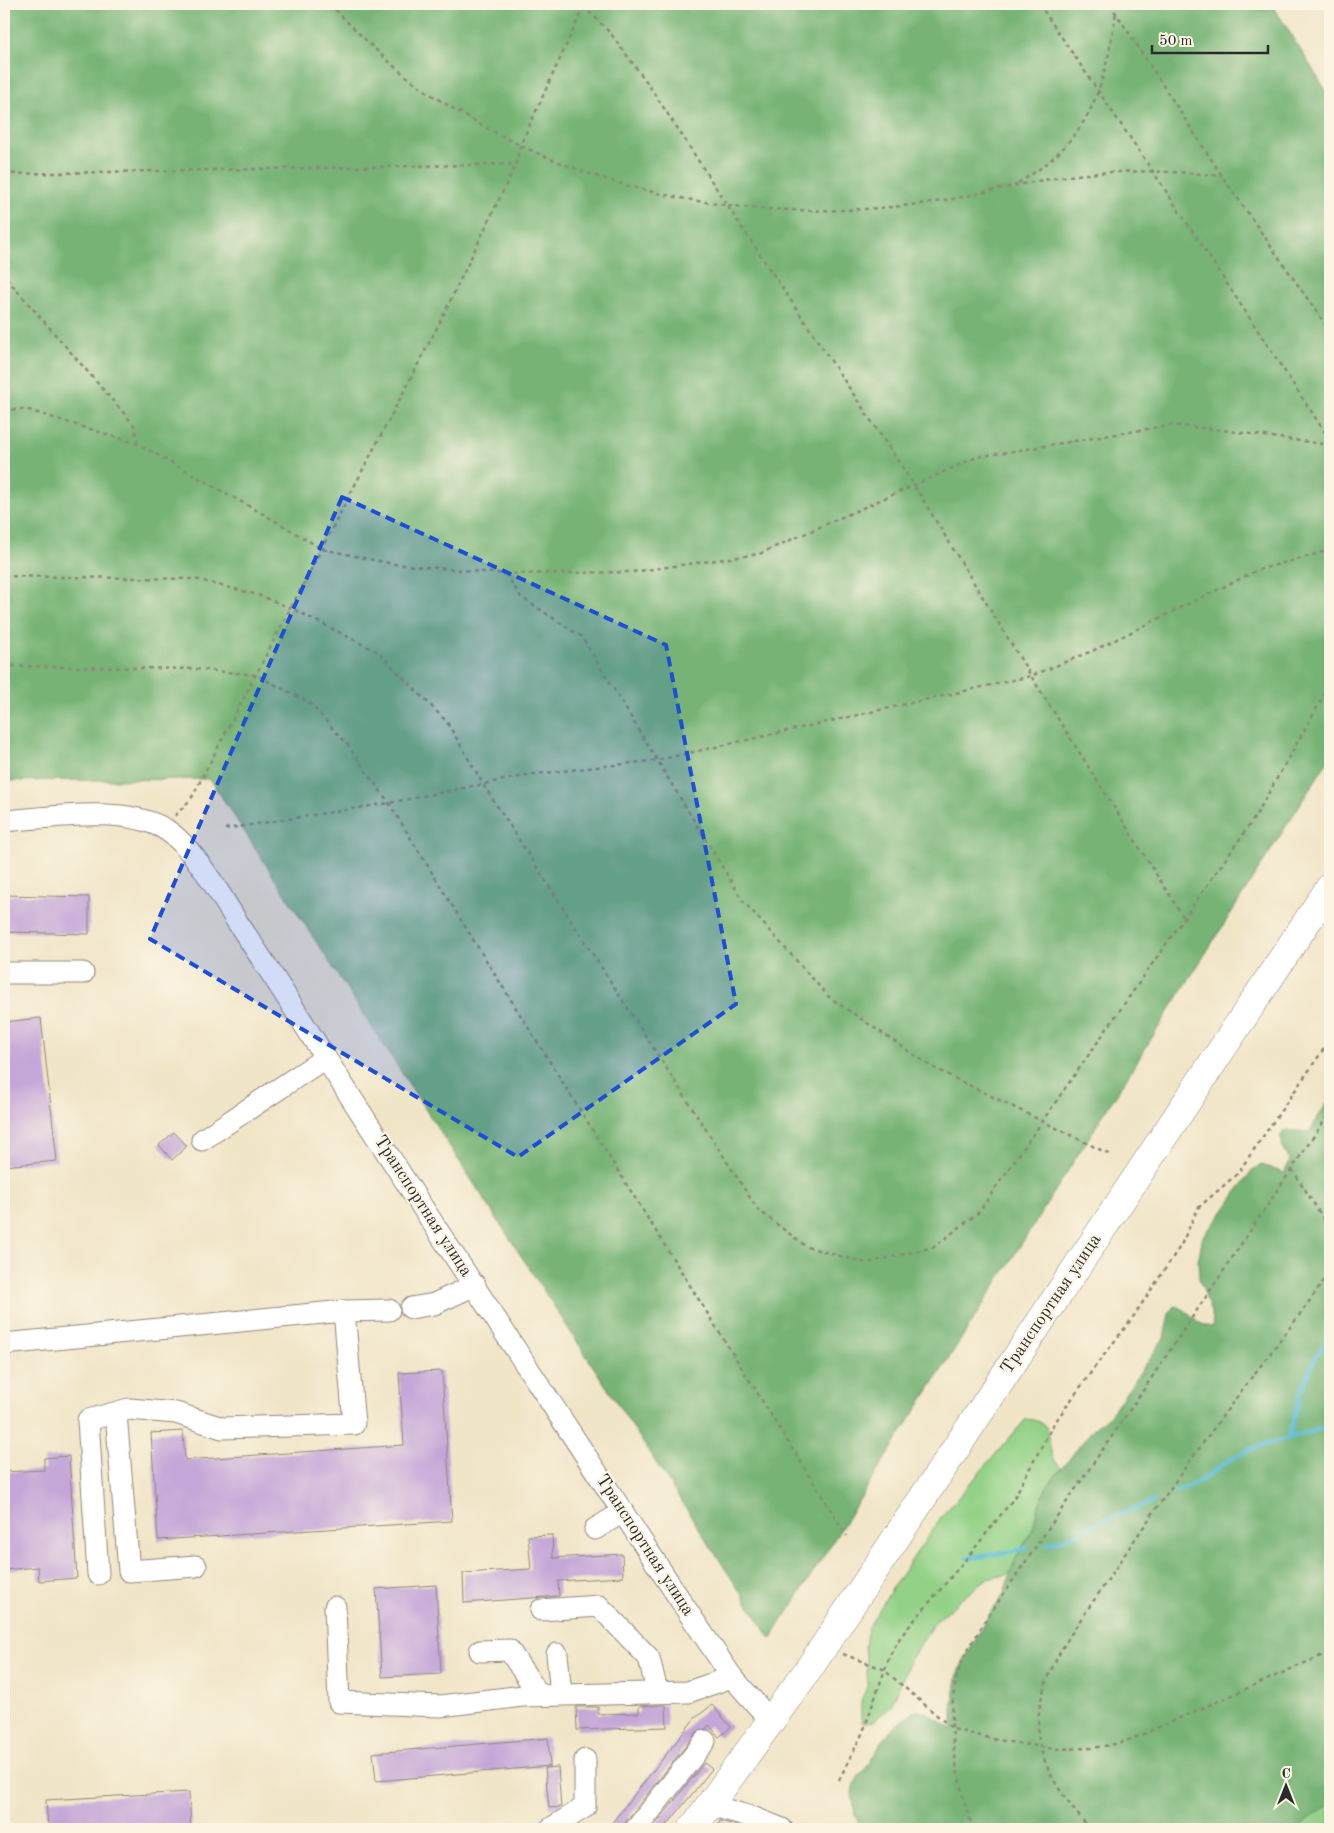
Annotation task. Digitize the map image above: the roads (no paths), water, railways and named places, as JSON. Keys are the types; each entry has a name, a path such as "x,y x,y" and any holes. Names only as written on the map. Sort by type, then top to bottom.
{"main road":[{"name":"Транспортная улица","path":"692,1829 824,1645 1330,887"}],"street":[{"name":"Транспортная улица","path":"4,822 101,815 129,816 163,828 187,849 213,883 325,1058 732,1677 771,1721"},
{"path":"4,973 83,973"},
{"path":"202,1140 325,1058"},
{"path":"410,1308 434,1304 474,1285"},
{"path":"4,1344 344,1311 389,1310"},
{"path":"98,1574 88,1420 129,1409 176,1412 222,1428 354,1424 344,1311"},
{"path":"116,1412 128,1571 196,1566"},
{"path":"595,1529 623,1512"},
{"path":"541,1610 599,1606 649,1658 657,1691"},
{"path":"335,1607 339,1702 440,1706 540,1695 657,1691 688,1692 732,1677"},
{"path":"480,1651 509,1650 540,1695"},
{"path":"557,1654 561,1694"},
{"path":"636,1829 705,1742"},
{"path":"550,1829 585,1807 585,1760"},
{"path":"709,1805 752,1817 782,1829"}],"waterway":[{"path":"1288,1438 1309,1371 1330,1336"},
{"path":"1175,1492 1199,1482 1229,1460 1250,1449 1330,1426"},
{"path":"1047,1544 1067,1538 1097,1523 1154,1501"},
{"path":"967,1558 1027,1548"}]}
